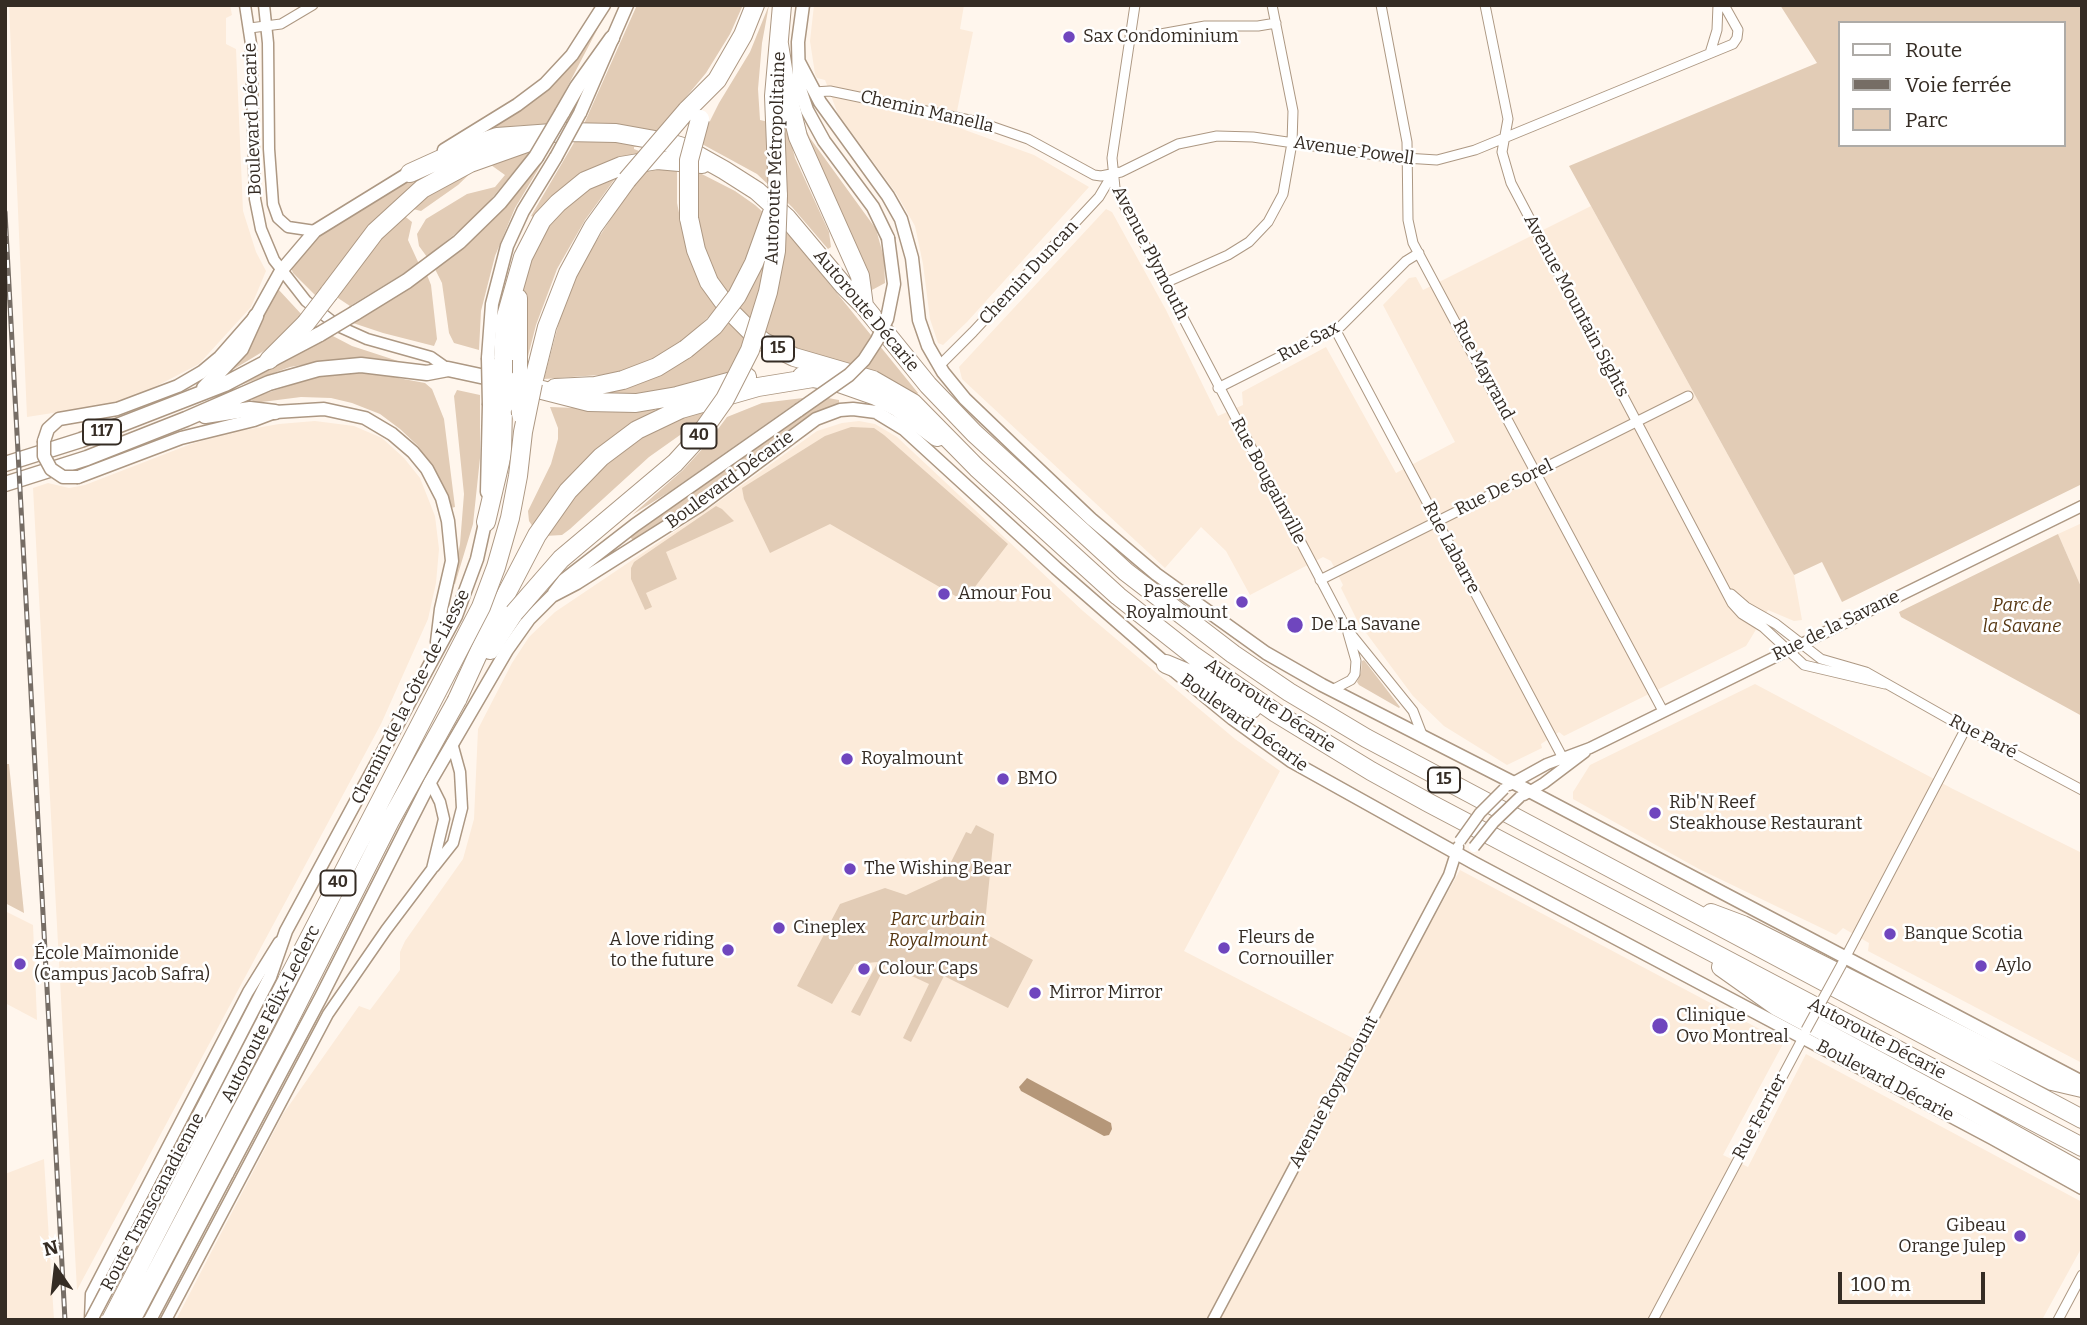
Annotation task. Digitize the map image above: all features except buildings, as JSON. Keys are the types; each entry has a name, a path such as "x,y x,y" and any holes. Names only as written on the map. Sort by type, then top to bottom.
{"highway":[{"name":"15","path":"716,80 743,35 755,5"},
{"name":"Autoroute Métropolitaine","path":"457,700 514,613 538,584 572,548 667,471 696,440 729,393 750,350 768,292 776,251 778,196 774,108 782,5"},
{"name":"15","path":"779,44 792,114 806,157 860,276 864,306"},
{"name":"Autoroute Décarie","path":"716,80 690,152 687,183 689,218 696,250 709,282 730,311 764,342 794,357 863,377 895,391 928,415 977,468 1132,608 1194,656 1276,713 1418,797 2082,1147"},
{"name":"40","path":"523,432 547,327 579,251 608,204 638,166 716,80"},
{"path":"410,173 471,145 497,137 566,132"},
{"path":"269,360 313,328 329,293 374,232 422,189 484,157 566,132"},
{"name":"Autoroute Décarie","path":"566,132 616,133 656,139 683,147 750,186 770,201 864,306 923,379 974,433 1126,572 1219,644 1289,692 1366,738 2082,1119"},
{"path":"486,522 502,454 496,406 496,359 517,277 542,220 566,195 585,181 621,166 669,160 716,166"},
{"path":"538,389 595,386 623,380 657,367 686,349 714,326 737,296 757,256 778,196"},
{"path":"517,277 518,380 523,432"},
{"path":"538,389 589,402 636,403 677,396 759,375 784,373 813,378 849,386 886,401 977,468"},
{"path":"457,700 522,561 551,513 576,481 601,457 626,438 681,409 738,391 813,378"},
{"name":"Autoroute Félix-Leclerc","path":"111,1320 473,623 496,567 507,527 516,488 523,432"},
{"path":"1166,664 1197,677 1252,709 1276,713"},
{"name":"Autoroute Félix-Leclerc","path":"131,1320 299,1000 383,833 457,700"},
{"path":"1662,895 1743,925 2052,1081 2082,1088"},
{"path":"1664,926 1776,1006 2082,1172"}],"main road":[{"path":"197,394 236,356 281,271 315,231 517,105 545,84 572,55 604,5"},
{"path":"496,359 490,317 500,268 523,211 580,113 627,5"},
{"path":"552,596 564,580 635,525 857,367 883,330 894,284 888,238 873,207 810,118 799,86 799,37 803,5"},
{"path":"313,328 355,313 407,281 449,251 500,202 536,157 577,87 612,38"},
{"path":"799,62 814,92 888,196 901,219 912,258 919,320 939,366 965,399 1091,519 1147,566 1266,653 1332,690 1509,786 2082,1082"},
{"path":"256,316 220,357 194,377 117,410 59,419 48,429 44,441 44,456 51,469 63,477 78,477 181,438 254,420 275,412"},
{"path":"197,394 233,381 269,360"},
{"path":"187,419 269,383 318,369 361,365 427,373 448,369 538,389"},
{"name":"117","path":"5,464 80,440 197,394"},
{"path":"187,419 250,409 275,412 324,409 365,418 400,440 427,469 444,504 452,555 436,651"},
{"name":"Boulevard Décarie","path":"452,743 518,633 552,596 693,510 816,419 840,410 864,409 886,416 904,429 1166,664 1233,719 1290,760 1461,854 1805,1034 2082,1188"},
{"name":"117","path":"5,484 78,461 187,419"},
{"name":"Chemin de la Côte-de-Liesse","path":"286,931 383,755 464,597 486,522"},
{"path":"150,1320 452,743"},
{"path":"383,755 396,755 430,782"},
{"path":"286,931 322,939 332,946 339,960"},
{"name":"Route Transcanadienne","path":"90,1320 270,977 286,931"}],"street":[{"name":"Boulevard Décarie","path":"245,5 250,28 254,199 264,237 281,271 306,301 338,326 367,339 431,357 448,369"},
{"name":"Boulevard Décarie","path":"264,5 273,204 278,218 288,227 315,231"},
{"path":"250,28 289,21 313,5"},
{"name":"Avenue Plymouth","path":"1135,5 1112,158 1112,175 1118,194 1191,333"},
{"path":"1165,283 1235,251 1262,231 1283,194 1292,143 1291,96 1272,5"},
{"name":"Rue Mayrand","path":"1381,5 1405,127 1408,225 1411,238 1663,712"},
{"name":"Avenue Mountain Sights","path":"1485,5 1508,119 1502,152 1511,183 1735,608 1766,630 1786,650 1809,667 1885,684"},
{"path":"1710,53 1718,24 1718,5"},
{"name":"Avenue Powell","path":"1112,175 1166,149 1205,138 1243,136 1408,159 1447,159 1733,44 1737,37 1737,27 1724,5"},
{"path":"1130,36 1142,37 1205,26 1258,26 1276,23"},
{"name":"Chemin Manella","path":"814,92 830,91 979,122 1028,139 1094,174 1112,175"},
{"name":"Chemin Duncan","path":"939,366 1099,197 1112,175"},
{"name":"Rue Sax","path":"1218,388 1350,319 1406,261 1419,253"},
{"name":"Rue Labarre","path":"1335,329 1565,762"},
{"name":"Rue Bougainville","path":"1191,333 1346,628 1413,711 1423,737"},
{"name":"Rue De Sorel","path":"1320,580 1688,396"},
{"name":"Rue de la Savane","path":"1461,854 1475,819 1509,786 1565,762 1800,643 2082,506"},
{"name":"Avenue Mountain Sights","path":"1727,590 1742,604 1776,624 1821,659 1866,672 1885,684"},
{"name":"Rue Bougainville","path":"1332,690 1351,680 1355,674 1356,661 1346,628"},
{"name":"Rue Paré","path":"1885,684 2082,790"},
{"name":"Rue Ferrier","path":"1653,1320 1966,728"},
{"path":"166,1320 328,1013 386,930 453,843 462,808 460,772 452,743"},
{"name":"Rue de la Savane","path":"1461,854 1525,794 1565,762"},
{"path":"430,782 440,802 444,819 432,869"},
{"name":"Avenue Royalmount","path":"1213,1320 1461,854"},
{"name":"Chemin de la Côte-de-Liesse","path":"90,1320 90,1299 102,1275 248,992 286,931"},
{"path":"126,1228 195,1264"},
{"path":"2058,1320 2082,1275"}],"shaded area":[{"path":"9,5 230,5 232,15 226,18 226,44 236,49 243,211 256,252 266,271 251,307 199,364 147,391 110,404 27,417"},
{"path":"814,5 964,5 960,29 973,32 954,126 1034,155 1089,187 943,345 938,343 930,319 915,226 896,193 838,114 825,80 817,78 815,74 810,41"},
{"path":"1591,206 1794,575 1802,620 1794,621 1768,610 1746,646 1564,736 1559,732 1541,744 1542,748 1507,765 1444,726 1413,696 1358,622 1331,561 1323,557 1250,595 1226,551 1201,527 1165,568 962,379 959,367 1106,209 1112,212 1166,310 1218,416 1243,405 1242,392 1326,347 1396,473 1455,442 1383,305 1409,278 1416,277 1423,290"},
{"path":"315,421 354,426 382,438 404,458 420,478 435,516 439,549 436,583 428,619 381,724 77,1290 33,488 48,483 69,488 85,485 191,444 233,432"},
{"path":"859,421 875,424 897,437 1083,611 1235,739 1280,771 1184,951 1364,1044 1460,870 1784,1042 1723,1155 1748,1167 1806,1054 2082,1202 2082,1247 2043,1318 2045,1320 176,1320 283,1114 359,1006 370,1010 400,970 400,952 405,941 463,859 474,819 478,729 512,663 529,637 555,612 714,505 817,431"},
{"path":"2082,523 2082,589 2058,534"},
{"path":"1755,684 1953,789 2082,853 2082,1063 1868,951 1869,943 1843,928 1836,935 1699,869 1573,799 1573,792 1590,765"},
{"name":"École Maïmonide (Campus Jacob Safra)","path":"5,911 33,925 37,1020 5,1003"},
{"path":"1027,1078 1111,1123 1109,1135 1104,1136 1021,1091 1019,1087"},
{"path":"44,1159 54,1320 5,1320 5,1174"}],"green space":[{"path":"610,5 548,124 513,126 469,137 526,103"},
{"path":"637,5 743,5 730,34 706,73 657,132 584,124"},
{"path":"769,5 758,89 760,120 787,126 795,158 829,232 831,247 828,249 792,207 757,174 702,144 719,103 750,52"},
{"path":"1780,5 2082,5 2082,484 1842,602 1822,562 1794,575 1569,166 1817,63"},
{"path":"801,119 810,138 876,229 884,258 885,283 872,290 838,217"},
{"path":"575,141 644,146 634,147 639,151 637,154 611,160 580,174 558,191 534,217 531,216"},
{"path":"536,145 478,215 427,257 419,246 417,234 426,219 467,194 495,187 505,175 491,165 481,163 458,185 421,211 413,209 409,204 428,189 464,168"},
{"path":"474,152 317,297 293,273 291,268 318,235 393,187"},
{"path":"539,158 545,158 515,208 495,256 481,311 479,350 454,343 449,333 442,283 435,269 452,255"},
{"path":"652,166 677,166 677,203 688,256 717,309 678,346 635,368 613,374 544,379 564,303 584,260 631,188"},
{"path":"696,171 735,191 755,205 793,239 918,393 915,397 765,335 741,314 711,273 697,224"},
{"path":"617,176 585,220 557,269 536,325 524,372 524,287 539,241 553,220 577,196"},
{"path":"402,214 412,222 408,240 419,264 350,306 332,294"},
{"path":"427,275 431,285 437,339 434,346 350,322"},
{"path":"278,289 303,316 272,346 224,375"},
{"path":"729,323 745,337 729,374 672,389 624,395 599,394 709,341"},
{"path":"329,334 352,346 398,361 326,361 290,367 241,385 240,382"},
{"path":"363,372 398,375 398,378 425,383 432,389 444,419 455,507 451,508 444,487 418,446 380,414 331,398 301,397 254,403 251,398 316,377"},
{"path":"457,390 480,395 480,458 473,524 455,584 452,583 460,544 464,494 454,396"},
{"path":"803,398 632,515 683,470 727,417 762,403"},
{"path":"828,398 839,400 839,404 810,415 701,497 633,540 630,537 655,518"},
{"path":"710,404 697,423 649,457 570,529 562,535 545,536 568,500 606,460 654,427"},
{"path":"653,406 656,413 533,527 528,511 551,464 558,439 558,428 550,407 602,409"},
{"path":"851,427 874,428 884,435 1008,544 964,601 830,524 770,553 744,499 742,488 825,436"},
{"path":"716,506 734,521 666,552 677,579 646,593 652,607 645,610 631,579 634,562"},
{"name":"Parc de la Savane","path":"2058,534 2082,589 2082,716 1901,617 1899,612"},
{"path":"1364,660 1399,708 1359,685 1357,682"},
{"path":"5,764 9,764 24,913 5,903"},
{"name":"Parc urbain Royalmount","path":"976,825 994,834 984,933 1033,960 1008,1008 944,976 911,1042 903,1038 929,984 886,964 860,1016 851,1012 878,962 855,964 832,1004 797,986 840,904 885,888 906,895 943,878 966,832 971,834"}],"railway":[{"path":"5,212 65,1320"}],"place":[{"name":"Sax Condominium","path":"1069,37"},
{"name":"Amour Fou","path":"944,594"},
{"name":"Passerelle Royalmount","path":"1242,602"},
{"name":"De La Savane","path":"1295,625"},
{"name":"Royalmount","path":"847,759"},
{"name":"BMO","path":"1003,779"},
{"name":"Rib'N Reef Steakhouse Restaurant","path":"1655,813"},
{"name":"The Wishing Bear","path":"850,869"},
{"name":"Cineplex","path":"779,928"},
{"name":"Banque Scotia","path":"1890,934"},
{"name":"Fleurs de Cornouiller","path":"1224,948"},
{"name":"A love riding to the future","path":"728,950"},
{"name":"École Maïmonide (Campus Jacob Safra)","path":"20,964"},
{"name":"Aylo","path":"1981,966"},
{"name":"Colour Caps","path":"864,969"},
{"name":"Mirror Mirror","path":"1035,993"},
{"name":"Clinique Ovo Montreal","path":"1660,1026"},
{"name":"Gibeau Orange Julep","path":"2020,1236"}]}
